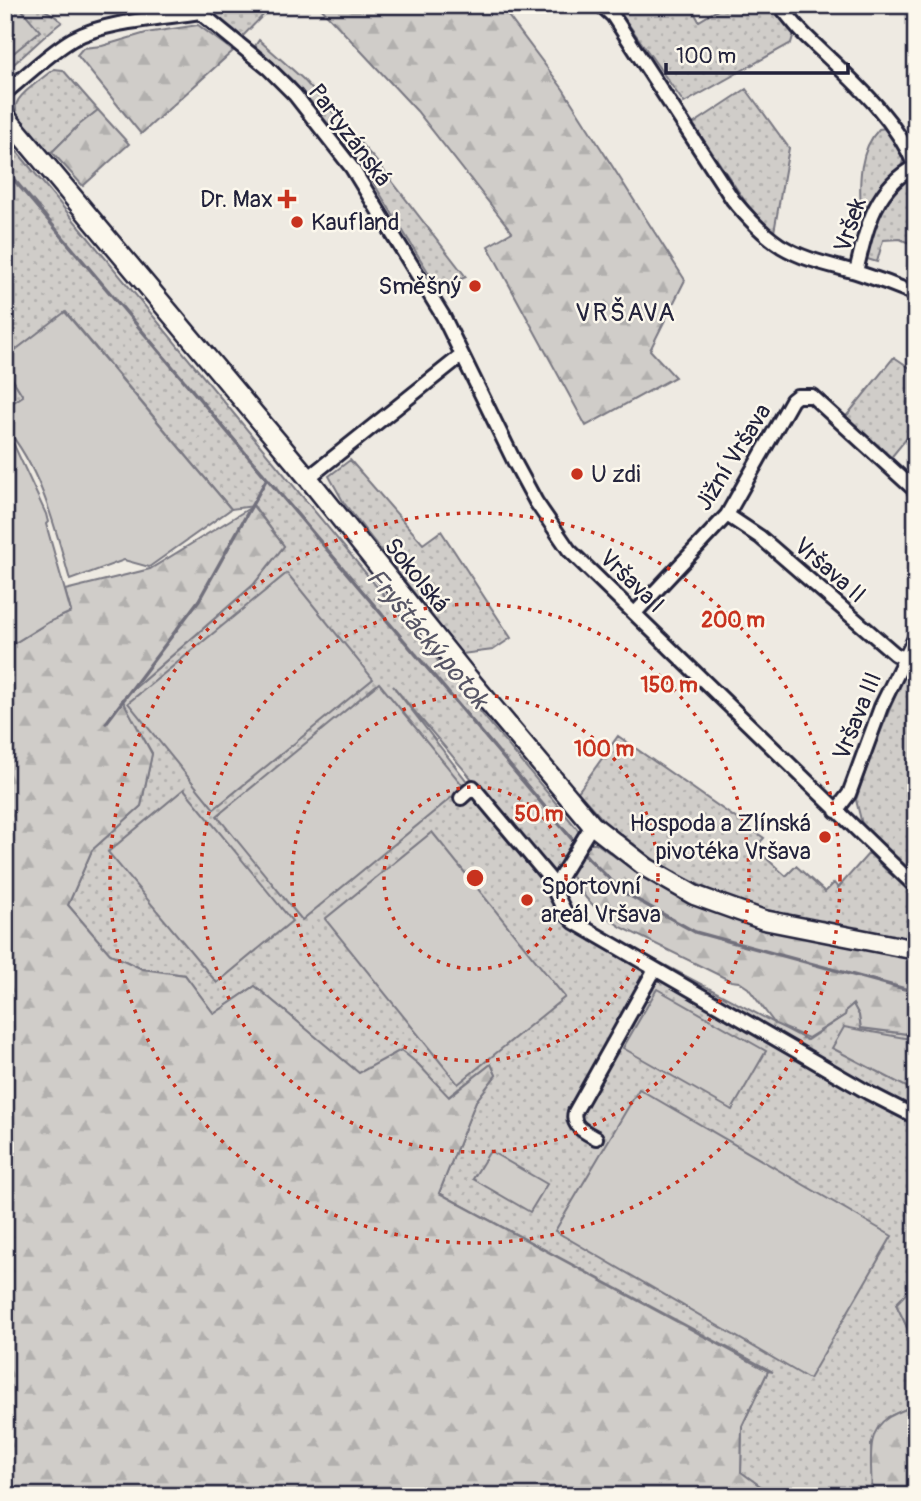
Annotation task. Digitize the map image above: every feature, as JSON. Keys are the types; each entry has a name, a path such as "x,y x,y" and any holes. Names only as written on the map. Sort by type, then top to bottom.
{"main road":[{"name":"Sokolská","path":"5,116 308,478 465,674 592,825 647,868 694,895 764,920 916,950"}],"street":[{"path":"601,5 613,16 746,216 769,237 800,256 823,265 856,272 916,294"},
{"path":"779,5 805,36 868,95 896,130 915,166"},
{"path":"5,93 56,51 80,36 195,8"},
{"name":"Partyzánská","path":"195,8 268,68 295,95 341,152 423,281 462,355"},
{"name":"Vršek","path":"856,272 868,226 882,195 892,181 915,166"},
{"path":"308,478 462,355"},
{"name":"Vršava I","path":"462,355 516,465 569,550 836,811 914,881"},
{"name":"Jižní Vršava","path":"635,613 727,515 792,400 802,395 812,396 916,491"},
{"name":"Vršava II","path":"727,515 760,537 895,654 904,658"},
{"name":"Vršava III","path":"836,811 849,794 881,707 916,636"},
{"path":"461,798 473,787 556,886"},
{"path":"592,825 556,886 555,892 560,904 574,922 869,1093 916,1117"},
{"path":"596,1138 576,1125 573,1118 575,1112 655,969"}],"green space":[{"path":"5,5 36,7 62,22 5,71"},
{"path":"5,5 18,5 40,31 5,60"},
{"path":"200,5 273,5 241,38"},
{"path":"318,5 342,9 351,5 500,5 563,89 685,280 650,350 675,377 586,426 488,246 512,232 417,111"},
{"path":"615,5 690,5 699,21 726,5 773,5 794,33 791,43 684,103"},
{"path":"198,25 233,51 141,134 77,55 83,48 102,46 146,33"},
{"path":"259,40 303,79 377,162 466,277 438,288 363,166 293,81 255,46"},
{"path":"54,69 63,70 98,110 52,152 48,152 24,124 16,108 18,100 25,92"},
{"path":"746,89 789,148 774,232 755,216 693,124"},
{"path":"98,110 129,144 83,186 52,152"},
{"path":"886,128 902,148 904,157 901,167 881,187 867,212 861,210 860,199 864,156 872,137 879,129"},
{"path":"5,137 579,831 554,876 393,686 545,882 566,903 606,934 807,1040 845,1015 846,1010 853,1004 859,1015 861,1028 916,1035 916,1285 896,1304 916,1346 916,1405 888,1417 871,1444 871,1496 774,1496 741,1473 742,1426 768,1371 773,1372 439,1193 476,1101 496,1075 491,1064 448,1097 418,1064 359,1074 255,986 214,1014 185,975 142,969 110,954 68,905 92,850 141,806 152,753 121,700 253,585 284,546 254,506 231,509 66,312 5,358"},
{"path":"916,175 916,246 900,239 883,240 877,262 864,258 882,210 896,189"},
{"path":"65,312 231,509 149,567 124,560 70,580 37,480 18,443 5,427 5,408 23,396 5,367 5,358"},
{"path":"894,357 916,372 916,427 889,460 844,419"},
{"path":"5,367 23,396 5,407"},
{"path":"5,434 14,445 46,514 46,524 71,612 5,649"},
{"path":"350,460 423,544 441,531 511,638 493,650 462,654 344,503 329,476"},
{"path":"253,506 284,546 253,585 122,699 152,754 141,806 92,850 68,905 110,954 142,969 185,975 214,1014 255,986 359,1073 401,1050 449,1097 491,1064 496,1075 476,1101 439,1193 768,1371 742,1426 741,1472 774,1496 5,1496 5,649 71,612 65,590 150,569"},
{"path":"287,573 373,679 214,809 128,703"},
{"path":"916,645 916,878 863,828 856,800 871,755"},
{"path":"379,683 464,787 302,920 217,816"},
{"path":"618,736 764,838 755,848 786,876 796,866 825,892 834,883 838,888 869,853 916,895 916,943 746,906 663,867 604,821 578,792"},
{"path":"184,789 292,921 217,983 108,852"},
{"path":"432,832 565,997 458,1084 325,919"},
{"path":"586,843 596,843 644,878 695,903 763,929 916,959 916,1035 861,1028 859,1015 853,1004 846,1010 845,1015 808,1038 775,1024 748,988 739,982 731,981 621,927 602,914 586,898 569,872"},
{"path":"657,989 766,1051 732,1110 623,1048"},
{"path":"844,1027 916,1040 916,1092 832,1048"},
{"path":"639,1089 892,1236 809,1379 555,1231"},
{"path":"490,1151 547,1184 530,1212 473,1179"},
{"path":"916,1285 916,1346 896,1304"},
{"path":"916,1405 916,1496 871,1496 871,1452 875,1432 889,1417"}],"waterway":[{"name":"Fryštácký potok","path":"5,169 588,858 623,892 695,932 916,992"},
{"path":"106,723 199,600 266,480"}],"place":[{"name":"Dr. Max","path":"287,199"},
{"name":"Kaufland","path":"297,222"},
{"name":"Směšný","path":"475,286"},
{"name":"U zdi","path":"577,474"},
{"name":"Hospoda a Zlínská pivotéka Vršava","path":"825,837"},
{"name":"Sportovní areál Vršava","path":"527,900"}],"district":[{"name":"VRŠAVA","path":"626,312"}]}
